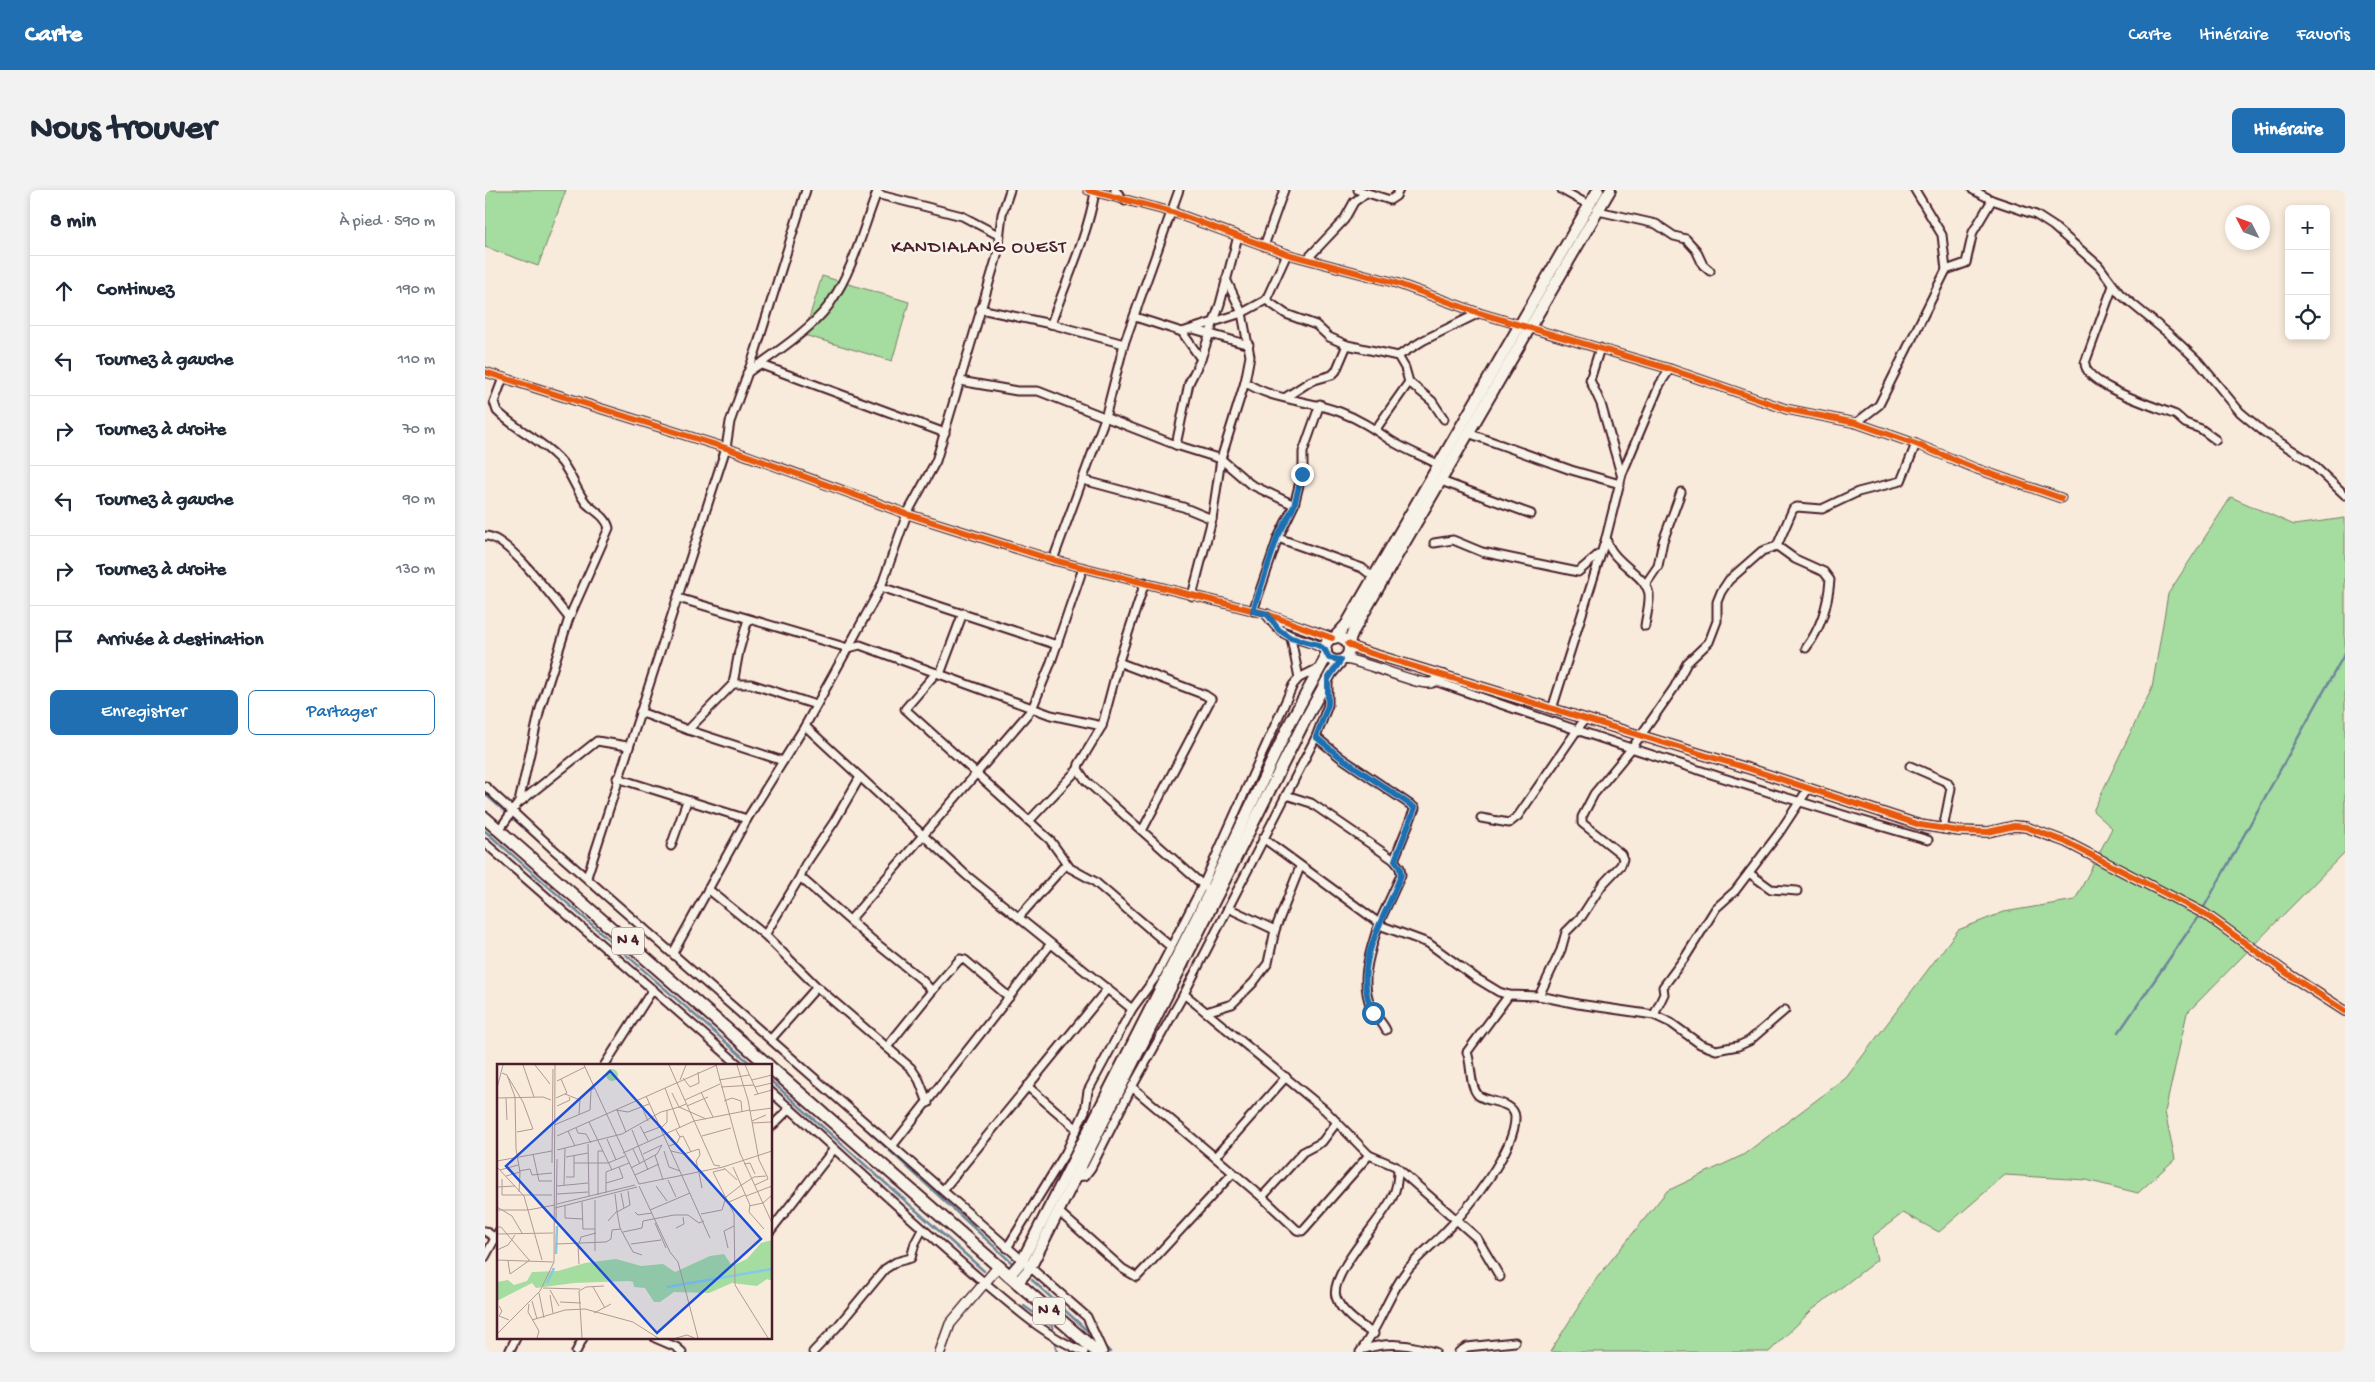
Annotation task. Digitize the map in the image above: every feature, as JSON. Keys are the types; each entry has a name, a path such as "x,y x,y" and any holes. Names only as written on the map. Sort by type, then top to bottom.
{"highway":[{"name":"N 4","path":"485,818 767,1064"},
{"name":"N 4","path":"773,1070 1097,1352"}],"main road":[{"path":"1593,208 1598,190"},
{"path":"1013,1280 1072,1175 1303,724 1328,679 1349,652 1348,644 1377,580 1439,465 1525,325 1593,208 1610,190"},
{"path":"1013,1280 1030,1268 1059,1212 1072,1175 1206,888 1291,721 1324,661 1327,644 1346,625 1441,481 1525,325"},
{"path":"1333,638 1343,638 1348,644"},
{"path":"1326,651 1329,658 1342,660"},
{"path":"1291,721 1303,724"}],"street":[{"path":"587,877 627,746 678,598 726,448 730,422 756,350 806,190"},
{"path":"673,953 747,819 805,726 881,587 907,514 936,461 997,256 1002,214 1010,190"},
{"path":"1115,190 1125,201"},
{"path":"1053,560 1105,418 1124,344 1179,190"},
{"path":"1264,246 1284,190"},
{"path":"1358,190 1390,200 1396,196 1399,190"},
{"path":"1562,190 1593,208 1656,224 1673,236 1686,239 1696,250 1703,265 1710,271"},
{"path":"1856,423 1879,405 1946,270 1944,242 1915,190"},
{"path":"1973,190 1992,200 2044,220 2099,266 2113,286 2198,361 2240,412 2263,432 2309,461 2345,495"},
{"path":"1051,324 1072,265 1086,233 1092,191 1172,212 1287,254 1396,282 1479,312 1671,369 1786,409 1856,423 1916,444 1977,469 2061,498"},
{"path":"746,374 817,318 831,304 858,251 877,192 962,216 1000,236"},
{"path":"1308,258 1345,220 1354,202 1366,193"},
{"path":"1946,270 1966,263 1973,232 1992,200"},
{"path":"1176,445 1189,383 1201,359 1220,304 1225,279 1238,236"},
{"path":"1182,332 1242,313 1266,300 1287,254"},
{"path":"1192,596 1212,519 1221,459 1245,382 1250,356 1242,313 1225,279"},
{"path":"2113,286 2085,363 2085,368 2105,386 2177,415 2185,423 2201,429 2216,440"},
{"path":"1266,300 1286,314 1316,325 1329,338 1347,345 1398,356 1424,340 1479,312"},
{"path":"980,309 1051,324 1124,344"},
{"path":"1135,317 1182,332 1201,359"},
{"path":"1193,328 1249,345"},
{"path":"1285,397 1311,381 1332,375 1336,371 1347,345"},
{"path":"1600,348 1590,380 1601,404 1621,474"},
{"path":"1398,356 1405,368 1409,382 1432,401 1444,419"},
{"path":"759,364 945,433"},
{"path":"1552,709 1606,538 1621,474 1660,384 1671,369"},
{"path":"485,372 726,448 907,514 1053,560 1267,614 1326,638 1333,638"},
{"path":"503,378 494,402 497,411 557,456 566,466 578,492 588,505 607,522 608,532 569,618 540,710 519,802"},
{"path":"960,381 1017,391 1038,391 1176,445 1221,459 1250,484 1294,506"},
{"path":"1245,382 1266,394 1320,404 1353,417 1376,429 1391,440 1439,465"},
{"path":"1376,429 1409,382"},
{"path":"1253,611 1277,538 1294,506 1303,470 1303,452 1320,404"},
{"path":"1468,433 1571,470 1620,484"},
{"path":"1539,996 1561,950 1566,932 1582,916 1602,885 1621,865 1623,860 1621,854 1602,841 1581,820 1594,794 1632,748 1675,688 1687,663 1709,642 1717,621 1717,602 1729,580 1762,551 1777,546 1793,509 1797,507 1822,509 1858,492 1901,481 1916,444"},
{"path":"1083,480 1183,507 1212,519"},
{"path":"1441,481 1531,514"},
{"path":"1645,585 1658,566 1663,541 1681,492"},
{"path":"485,536 497,539 511,549 569,618"},
{"path":"1277,538 1362,568 1377,580"},
{"path":"1606,538 1611,553 1645,585 1649,594 1645,626"},
{"path":"1434,543 1453,540 1482,552 1578,572 1585,568 1601,552"},
{"path":"1777,546 1795,560 1824,572 1830,580 1829,595 1818,633 1806,648"},
{"path":"850,920 920,835 1032,709 1057,645 1083,568"},
{"path":"1029,821 1078,769 1079,764 1102,726 1118,662 1145,582"},
{"path":"881,587 1057,645"},
{"path":"678,598 849,648 861,645 1032,709 1102,726"},
{"path":"963,613 938,673 905,709 1050,840 1070,868 1094,881 1171,948"},
{"path":"1267,614 1277,629 1291,638 1318,645 1326,651"},
{"path":"688,730 733,684 739,651 748,619"},
{"path":"1291,638 1299,678"},
{"path":"1348,644 1360,650 1641,736 1920,825 1943,830 1988,832 2014,826 2026,826 2066,842 2205,914 2288,974 2345,1011"},
{"path":"1342,660 1357,660 1423,682 1435,681 1576,731 1799,803 1929,840"},
{"path":"1118,662 1211,699 1143,829"},
{"path":"1007,1248 1065,1152 1085,1111 1088,1091 1132,1009 1155,978 1206,888 1284,703 1299,678 1319,668"},
{"path":"1435,681 1444,675"},
{"path":"1072,1175 1085,1176 1091,1168 1132,1087 1185,994 1316,737 1328,705 1328,679"},
{"path":"733,684 751,684 816,705"},
{"path":"640,712 783,761"},
{"path":"1481,818 1509,823 1518,816 1584,720"},
{"path":"805,726 860,776 920,835 966,875 1132,1009"},
{"path":"1316,737 1340,757 1415,808 1395,860"},
{"path":"499,830 519,802 597,741 627,746"},
{"path":"1910,766 1947,782 1951,788 1943,830"},
{"path":"1078,769 1086,780 1143,829 1206,888"},
{"path":"765,935 800,877 805,864 834,822 860,776"},
{"path":"617,778 747,819"},
{"path":"485,786 510,815 587,877 1087,1317 1103,1352"},
{"path":"1653,1015 1664,994 1663,986 1686,956 1716,908 1735,891 1749,873 1808,789"},
{"path":"1286,794 1311,803 1395,860 1400,868 1401,875 1379,923 1367,963 1365,985 1370,1005 1386,1030"},
{"path":"671,846 687,801"},
{"path":"1263,838 1300,867 1379,923 1422,940 1481,982 1509,995 1539,996 1653,1015 1671,1023 1700,1044 1716,1050 1739,1046 1749,1041 1785,1010"},
{"path":"485,843 738,1064"},
{"path":"1019,917 1066,864"},
{"path":"1206,1012 1232,1004 1253,983 1269,962 1275,930 1300,867"},
{"path":"1749,873 1771,889 1797,891"},
{"path":"800,877 871,939 923,980 932,990"},
{"path":"708,889 765,935 817,987 915,1074 928,1103"},
{"path":"1228,908 1275,930"},
{"path":"893,1145 928,1103 1050,944"},
{"path":"887,1048 932,990 960,959 965,960 1009,997"},
{"path":"771,1039 817,987"},
{"path":"943,1190 1108,988"},
{"path":"605,1064 653,989"},
{"path":"1185,994 1286,1077 1337,1122 1369,1154 1398,1169 1477,1238 1500,1277"},
{"path":"1364,1350 1405,1273 1457,1221 1494,1171 1508,1146 1515,1118 1513,1110 1479,1096 1473,1088 1472,1072 1467,1052 1509,995"},
{"path":"1215,1157 1286,1077"},
{"path":"1027,1086 1077,1129"},
{"path":"1132,1087 1297,1230 1302,1230 1369,1154"},
{"path":"773,1094 922,1230 984,1282 1054,1338 1084,1352"},
{"path":"773,1125 790,1108"},
{"path":"1261,1197 1303,1152 1322,1142 1337,1122"},
{"path":"773,1227 834,1150"},
{"path":"1374,1334 1357,1322 1339,1302 1336,1297 1337,1281 1357,1248 1393,1197 1398,1169"},
{"path":"1059,1212 1123,1269 1137,1278 1233,1173"},
{"path":"813,1352 837,1327 885,1269 891,1264 911,1258 915,1243 922,1230"},
{"path":"485,1231 497,1239 485,1257"},
{"path":"940,1352 950,1324 998,1267"},
{"path":"509,1352 515,1340"},
{"path":"576,1352 582,1340"},
{"path":"659,1340 681,1350"},
{"path":"1459,1352 1467,1347 1515,1342"},
{"path":"1364,1350 1380,1344 1394,1344 1412,1345 1435,1352"}],"green space":[{"path":"485,190 566,190 538,266 485,247"},
{"path":"822,276 909,302 892,361 804,335"},
{"path":"2231,497 2294,525 2345,518 2345,852 2187,1013 2165,1112 2175,1159 2138,1193 2086,1180 2005,1175 1939,1232 1903,1213 1872,1237 1877,1260 1812,1310 1769,1352 1550,1352 1596,1279 1667,1191 1743,1155 1846,1078 1958,930 2004,912 2075,900 2112,828 2093,811 2152,688 2168,594"}],"waterway":[{"path":"2203,909 2345,653"},
{"path":"485,794 649,938"},
{"path":"485,831 751,1064"},
{"path":"2119,1032 2200,914"},
{"path":"773,1083 984,1271"},
{"path":"828,1094 1011,1262"},
{"path":"1032,1280 1094,1337"},
{"path":"1024,1306 1052,1326 1054,1333"},
{"path":"1054,1339 1057,1352"},
{"path":"1104,1346 1110,1352"}],"cycle path":[{"path":"1088,190 1172,212 1287,254 1396,283 1479,313 1670,369 1786,409 1856,423 1916,444 1977,469 2061,498"},
{"path":"485,372 726,448 907,514 1053,560 1267,614 1332,638"},
{"path":"1348,644 1360,650 1750,769 1920,825 1959,831 1988,832 2014,826 2026,827 2066,842 2205,914 2288,974 2345,1011"}],"district":[{"name":"KANDIALANG OUEST","path":"979,248"}],"route":[{"path":"1302,474 1294,506 1277,538 1253,611 1267,614 1277,629 1291,638 1318,645 1325,650 1329,658 1336,661 1341,660 1328,679 1328,705 1316,737 1340,757 1415,808 1395,860 1400,868 1401,875 1379,923 1367,963 1365,985 1373,1013"}]}
